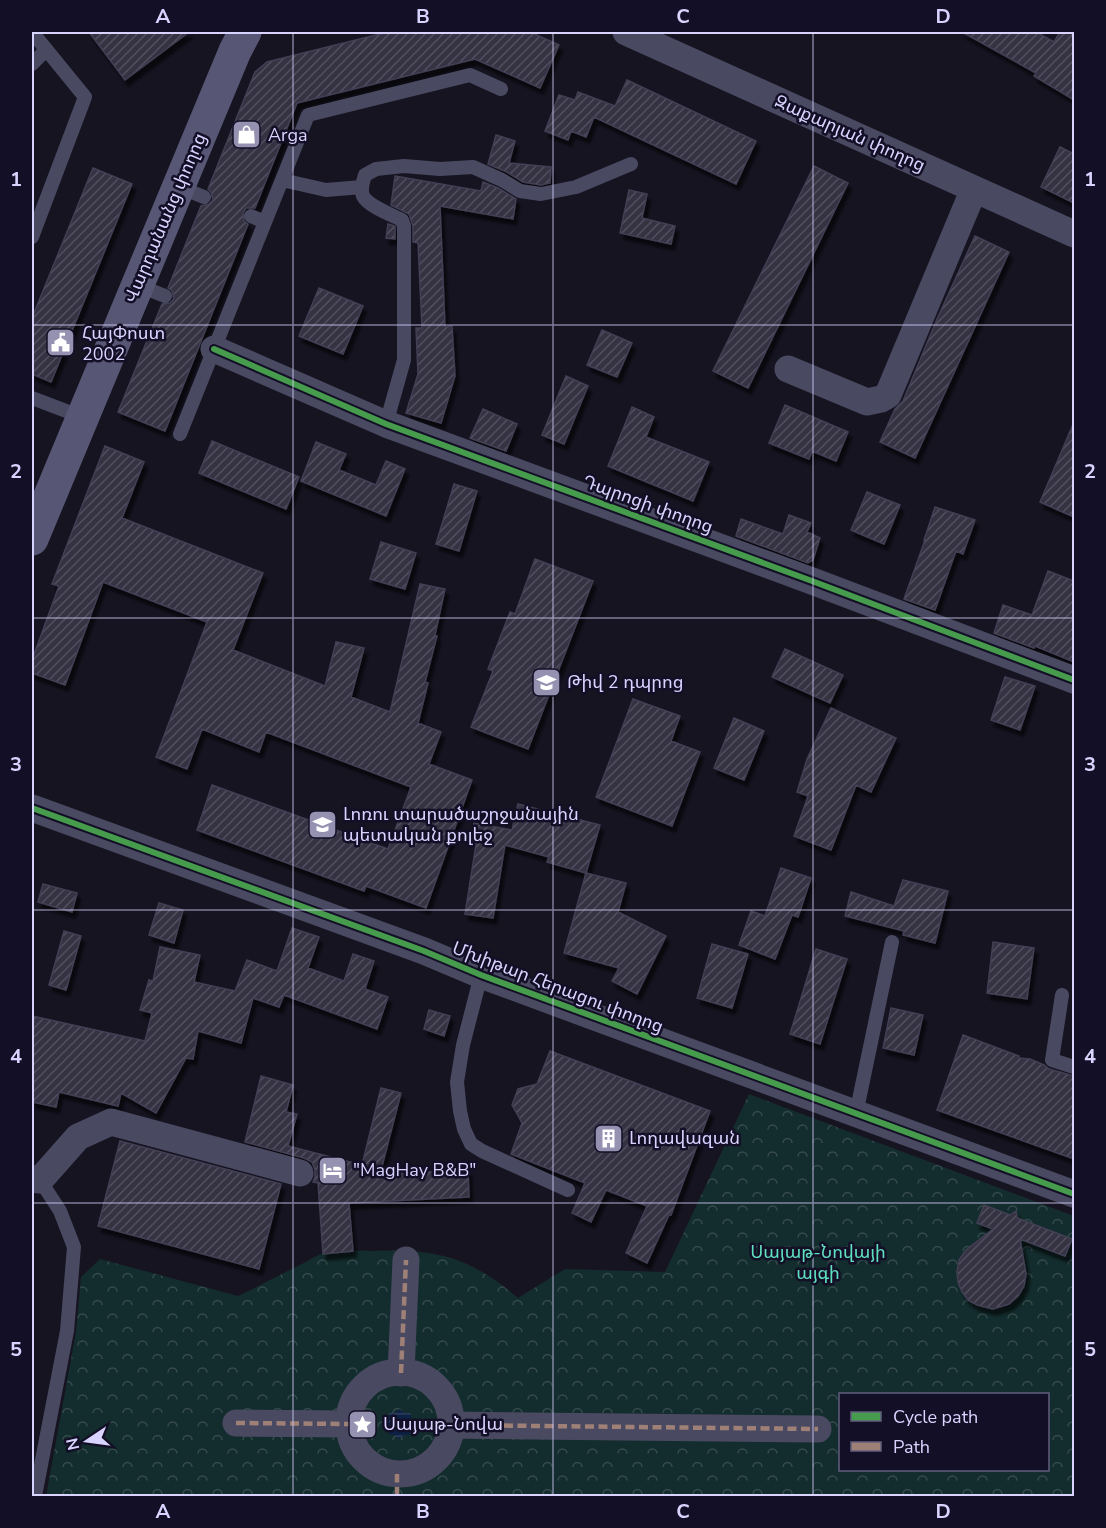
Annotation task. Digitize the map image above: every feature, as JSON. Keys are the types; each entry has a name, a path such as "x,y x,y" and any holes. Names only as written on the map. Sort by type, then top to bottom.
{"street":[{"name":"Վարդանանց փողոց","path":"34,529 82,417 151,290 191,192 235,51 245,32"},
{"name":"Զաքարյան փողոց","path":"626,32 1074,234"},
{"path":"788,369 867,402 888,395 974,189"},
{"name":"Դպրոցի փողոց","path":"214,349 386,424 1074,680"},
{"name":"Մխիթար Հերացու փողոց","path":"32,808 424,951 480,975 1074,1194"},
{"path":"36,1180 78,1137 111,1122 300,1173"},
{"path":"401,1373 406,1260"},
{"path":"401,1373 412,1374 424,1379 436,1388 447,1406 450,1425 448,1440 442,1452 432,1462 397,1485 387,1473 363,1459 355,1448 349,1424 352,1406 359,1393 369,1382 383,1375 401,1373"},
{"path":"236,1423 349,1424"},
{"path":"450,1425 818,1429"}],"lane":[{"path":"32,32 85,97 32,237"},
{"path":"32,64 46,50"},
{"path":"180,434 308,115 470,75 501,89"},
{"path":"386,424 404,360 404,226 402,220 372,204 363,196 362,186 365,176 376,169 404,166 440,169 473,167 520,191 541,194 576,187 631,164"},
{"path":"282,180 326,190 362,186"},
{"path":"251,216 265,222"},
{"path":"212,314 226,320"},
{"path":"32,398 82,417"},
{"path":"856,1114 892,942"},
{"path":"480,975 463,1046 458,1082 460,1111 471,1144 568,1190"},
{"path":"1062,995 1052,1060 1074,1067"},
{"path":"35,1497 67,1331 74,1247 60,1211 36,1180"}],"green space":[{"name":"Սայաթ-Նովայի այգի","path":"749,1094 1074,1216 1074,1496 46,1496 76,1332 81,1277 100,1259 238,1296 318,1255 342,1251 393,1250 432,1253 467,1264 518,1298 565,1269 665,1272"}],"water":[{"path":"400,1409 404,1413 411,1413 411,1420 415,1424 410,1428 410,1435 404,1435 399,1439 395,1435 389,1435 389,1428 384,1424 389,1419 389,1413 395,1413"}],"building":[{"path":"89,32 189,32 125,80"},
{"path":"388,32 530,32 559,45 540,88 475,59 297,103 255,208 246,208 243,213 244,221 248,224 165,431 118,412 162,304 170,303 174,299 172,291 168,288 201,206 213,200 208,189 255,72 267,62"},
{"path":"962,32 1036,32 1054,42 1060,32 1074,32 1074,100 1034,76 1036,73"},
{"path":"627,80 756,141 736,184 594,117 586,137 571,131 568,140 545,131 559,95 575,100 578,92 615,106"},
{"path":"496,135 515,141 509,163 551,167 550,183 541,185 523,182 488,164"},
{"path":"1060,147 1074,154 1074,203 1041,187"},
{"path":"814,166 848,183 748,388 713,371"},
{"path":"93,168 132,184 51,382 32,374 32,318"},
{"path":"395,176 481,191 483,182 516,199 513,219 440,206 445,327 452,326 455,376 441,423 406,413 418,374 416,328 422,328 418,243 413,242 413,226 409,214 391,205"},
{"path":"629,190 647,194 642,218 675,226 671,244 620,233"},
{"path":"388,224 395,226 395,239 386,238"},
{"path":"975,236 1009,252 915,458 880,442 895,409 903,401"},
{"path":"319,288 363,306 343,354 299,336"},
{"path":"602,330 632,343 617,377 587,365"},
{"path":"566,376 588,386 564,444 542,435"},
{"path":"785,405 848,432 836,461 812,451 809,459 769,443"},
{"path":"632,407 654,417 646,437 709,462 693,501 608,466"},
{"path":"483,409 517,424 506,451 470,438"},
{"path":"1074,422 1074,517 1040,502"},
{"path":"212,441 299,477 286,509 199,473"},
{"path":"316,442 346,454 339,470 376,485 386,461 405,469 386,516 301,481"},
{"path":"105,446 144,462 122,518 263,573 233,650 325,686 336,642 364,648 351,697 390,712 420,584 445,589 435,635 437,636 425,682 428,683 418,723 441,732 429,764 472,780 426,908 366,886 364,891 197,830 212,785 388,849 411,787 266,732 259,752 202,729 187,769 156,757 207,622 103,582 65,685 32,673 32,660 59,586 52,584"},
{"path":"454,484 477,491 459,551 436,544"},
{"path":"867,492 900,505 884,544 851,530"},
{"path":"935,507 975,520 963,554 956,551 935,610 904,599"},
{"path":"789,515 811,523 807,532 820,538 813,560 808,563 736,536 741,519 783,534"},
{"path":"381,542 416,553 405,589 370,579"},
{"path":"535,559 593,581 528,749 471,727 493,671 488,669 510,612 515,614"},
{"path":"1048,571 1074,581 1074,662 994,633 1003,605 1032,615"},
{"path":"785,649 843,675 830,703 772,677"},
{"path":"1005,677 1035,686 1020,730 991,720"},
{"path":"633,699 680,716 671,741 700,752 672,826 596,797"},
{"path":"831,708 896,738 871,792 856,785 831,850 794,836 808,796 797,792 807,759"},
{"path":"734,718 764,731 744,780 714,768"},
{"path":"518,804 600,825 586,873 547,862 549,857 505,845 493,918 465,914 477,838 471,836 474,823 512,830"},
{"path":"781,868 811,878 798,917 792,915 775,959 739,945 751,911 765,916"},
{"path":"586,873 626,883 618,912 666,936 637,994 612,981 619,968 564,953"},
{"path":"903,880 948,891 935,943 903,935 904,931 845,916 851,892 894,906"},
{"path":"43,884 77,893 72,912 38,902"},
{"path":"159,903 183,910 174,943 149,935"},
{"path":"292,928 319,937 308,968 344,981 353,954 374,961 365,989 388,997 377,1029 284,995 279,1007 253,998 241,1043 198,1031 193,1059 186,1058 156,1113 121,1093 118,1106 59,1092 56,1107 32,1102 32,1016 145,1041 152,1013 140,1010 149,980 153,981 160,947 200,955 194,982 235,991 247,960 277,971"},
{"path":"64,931 81,936 66,990 49,985"},
{"path":"993,942 1034,948 1027,999 987,993"},
{"path":"712,944 748,954 732,1008 697,998"},
{"path":"816,949 847,959 820,1044 790,1034"},
{"path":"891,1008 923,1015 914,1055 883,1048"},
{"path":"429,1010 450,1016 444,1036 424,1029"},
{"path":"963,1035 1019,1056 1019,1058 1030,1059 1049,1069 1074,1076 1074,1159 937,1110"},
{"name":"Լողավազան","path":"550,1051 710,1111 671,1215 647,1263 626,1253 647,1206 606,1190 591,1222 572,1213 585,1183 511,1154 522,1123 512,1105 518,1089 537,1084"},
{"path":"261,1076 293,1085 286,1112 297,1114 288,1146 362,1165 381,1088 401,1093 380,1174 468,1170 469,1197 349,1203 353,1251 323,1254 318,1183 313,1182 315,1170 312,1162 245,1142"},
{"path":"120,1141 281,1184 259,1269 98,1226"},
{"path":"984,1205 1010,1215 1016,1211 1017,1218 1072,1239 1065,1256 1020,1239 1026,1274 1024,1286 1009,1304 993,1309 968,1300 958,1282 957,1272 959,1260 966,1250 993,1229 977,1223"}],"marked path":[{"path":"401,1373 406,1260"},
{"path":"236,1423 349,1424"},
{"path":"450,1425 818,1429"},
{"path":"397,1474 397,1496"}],"cycle path":[{"path":"214,349 386,424 1074,680"},
{"path":"32,808 424,951 481,975 1074,1194"}],"place":[{"name":"Arga","path":"247,135"},
{"name":"ՀայՓոստ 2002","path":"61,343"},
{"name":"Թիվ 2 դպրոց","path":"546,682"},
{"name":"Լոռու տարածաշրջանային պետական քոլեջ","path":"322,824"},
{"name":"Լողավազան","path":"608,1138"},
{"name":"\"MagHay B&B\"","path":"332,1170"},
{"name":"Սայաթ-Նովա","path":"362,1424"}]}
